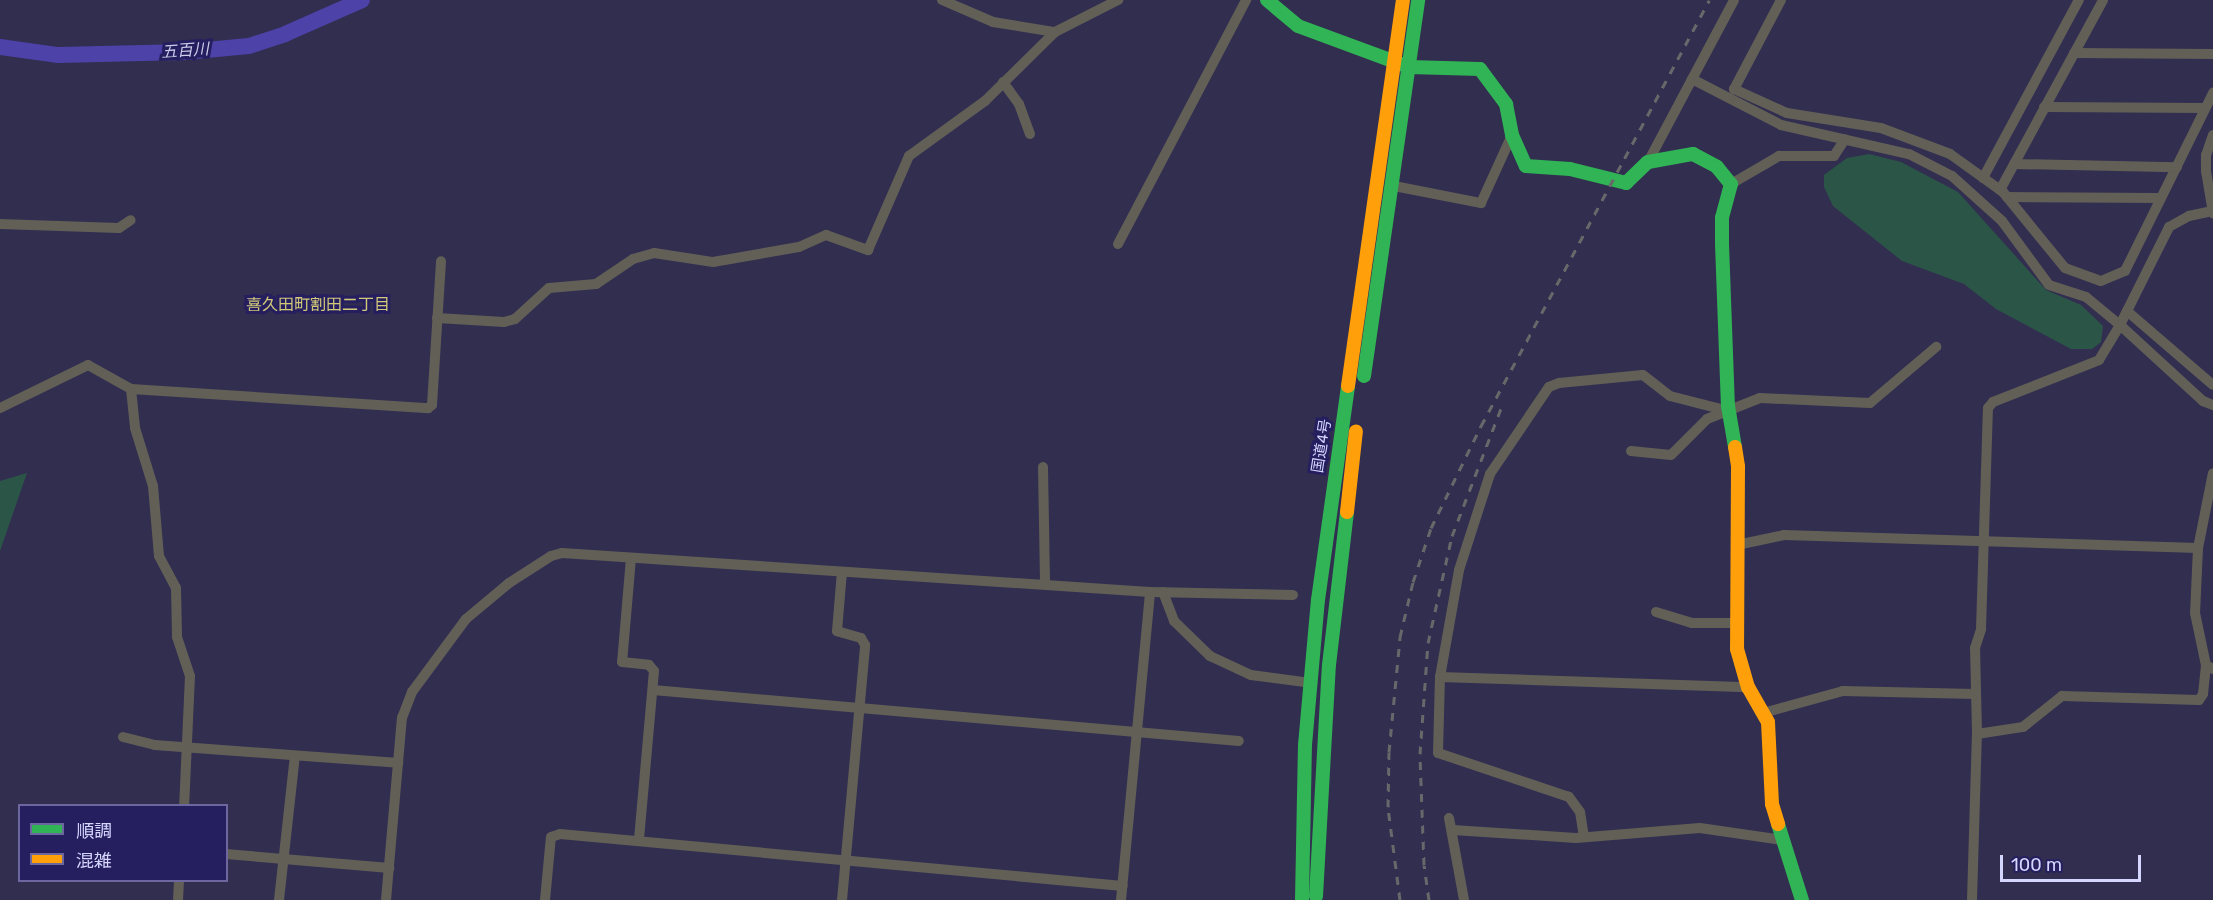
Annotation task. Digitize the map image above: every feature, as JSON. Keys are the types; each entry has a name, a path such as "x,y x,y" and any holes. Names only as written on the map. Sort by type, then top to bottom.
{"main road":[{"path":"1267,0 1298,26 1409,67 1480,69 1506,104 1512,135 1526,166 1531,168 1570,169 1626,183 1648,162 1693,154 1717,167 1731,184 1722,218 1722,244 1729,411 1738,467 1736,623 1740,668 1772,738 1771,795 1782,840 1802,900"},
{"name":"国道4号","path":"1302,900 1309,683 1327,526 1403,0"},
{"name":"国道4号","path":"1316,900 1328,684 1352,461 1394,186 1418,0"}],"street":[{"path":"942,0 993,22 1055,32"},
{"path":"437,318 504,322 515,319 549,288 596,284 633,258 654,254 713,262 799,247 826,235 868,250 909,156 985,101 1055,32 1118,0"},
{"path":"1118,244 1246,0"},
{"path":"1648,162 1734,0"},
{"path":"1731,94 1781,0"},
{"path":"1983,178 2079,0"},
{"path":"2004,193 2014,164 2103,0"},
{"path":"2074,53 2213,54"},
{"path":"1692,79 1787,113 1904,134 1950,154 2004,193 2065,268 2101,281 2125,271 2213,93"},
{"path":"1003,82 1018,104 1030,134"},
{"path":"1731,94 1781,125 1909,154 1952,176 2002,221 2049,285 2086,297 2203,401 2213,405"},
{"path":"2044,107 2205,108"},
{"path":"1394,186 1481,203 1512,135"},
{"path":"1972,900 1977,734 1975,694 1988,408 1993,402 2099,360 2120,325 2169,227 2179,220 2213,212 2206,163 2213,135"},
{"path":"1731,184 1779,156 1834,156 1845,139"},
{"path":"2014,164 2177,167"},
{"path":"2004,193 2161,198"},
{"path":"0,224 118,228 131,220"},
{"path":"0,408 81,366 98,369 131,389 428,408 432,405 441,261"},
{"path":"2127,311 2213,385"},
{"path":"1631,451 1671,455 1700,424 1729,411 1776,396 1870,403 1936,346"},
{"path":"1584,837 1580,812 1569,797 1438,753 1440,677 1459,570 1490,474 1549,387 1643,375 1670,396 1729,411"},
{"path":"131,389 135,428 153,486 159,556 176,588 177,637 190,676 186,746 189,753 184,804"},
{"path":"1043,467 1045,584"},
{"path":"1977,734 2023,727 2062,696 2199,700 2203,694 2209,667 2195,613 2198,548 2213,473"},
{"path":"1737,545 1784,535 2198,548"},
{"path":"386,900 402,718 412,692 466,619 509,583 551,556 631,558 1150,592 1293,595"},
{"path":"631,558 622,662 652,667 653,690 639,840"},
{"path":"842,572 837,631 861,639 865,645 842,900"},
{"path":"1121,900 1150,592"},
{"path":"1163,592 1174,621 1210,656 1251,675 1328,684"},
{"path":"1656,612 1692,623 1736,623"},
{"path":"1440,677 1748,687"},
{"path":"653,690 1239,741"},
{"path":"1762,712 1843,691 1975,694"},
{"path":"123,737 155,745 398,763"},
{"path":"279,900 295,756"},
{"path":"1449,818 1464,900"},
{"path":"1453,830 1584,837 1700,828 1782,840"},
{"path":"545,900 552,837 561,834 1123,886"},
{"path":"228,854 389,868"},
{"path":"178,900 179,882"}],"green space":[{"path":"1869,154 1901,162 1958,192 2046,290 2081,305 2103,326 2101,342 2092,349 2071,349 1996,309 1964,284 1902,261 1833,206 1824,187 1824,175 1847,158"},
{"path":"27,473 0,551 0,481"}],"waterway":[{"name":"五百川","path":"0,47 58,55 185,52 249,46 285,34 362,0"}],"railway":[{"path":"1400,900 1388,807 1389,752 1400,637 1413,582 1431,528 1481,426 1709,0"},
{"path":"1429,900 1424,865 1420,754 1428,643 1452,536 1502,406"}],"traffic: fast":[{"path":"1267,0 1298,26 1409,67 1480,69 1506,104 1512,135 1526,166 1570,169 1626,183 1648,162 1693,154 1717,167 1731,184 1722,218 1722,244 1728,406 1735,447"},
{"path":"1364,376 1418,0"},
{"path":"1302,900 1305,745 1318,600 1348,386"},
{"path":"1316,896 1329,665 1347,512"},
{"path":"1778,824 1802,900"}],"traffic: slow":[{"path":"1348,386 1403,0"},
{"path":"1347,512 1356,431"},
{"path":"1735,447 1738,467 1737,649 1748,687 1768,722 1772,804 1778,824"}],"district":[{"name":"喜久田町割田二丁目","path":"318,305"}]}
